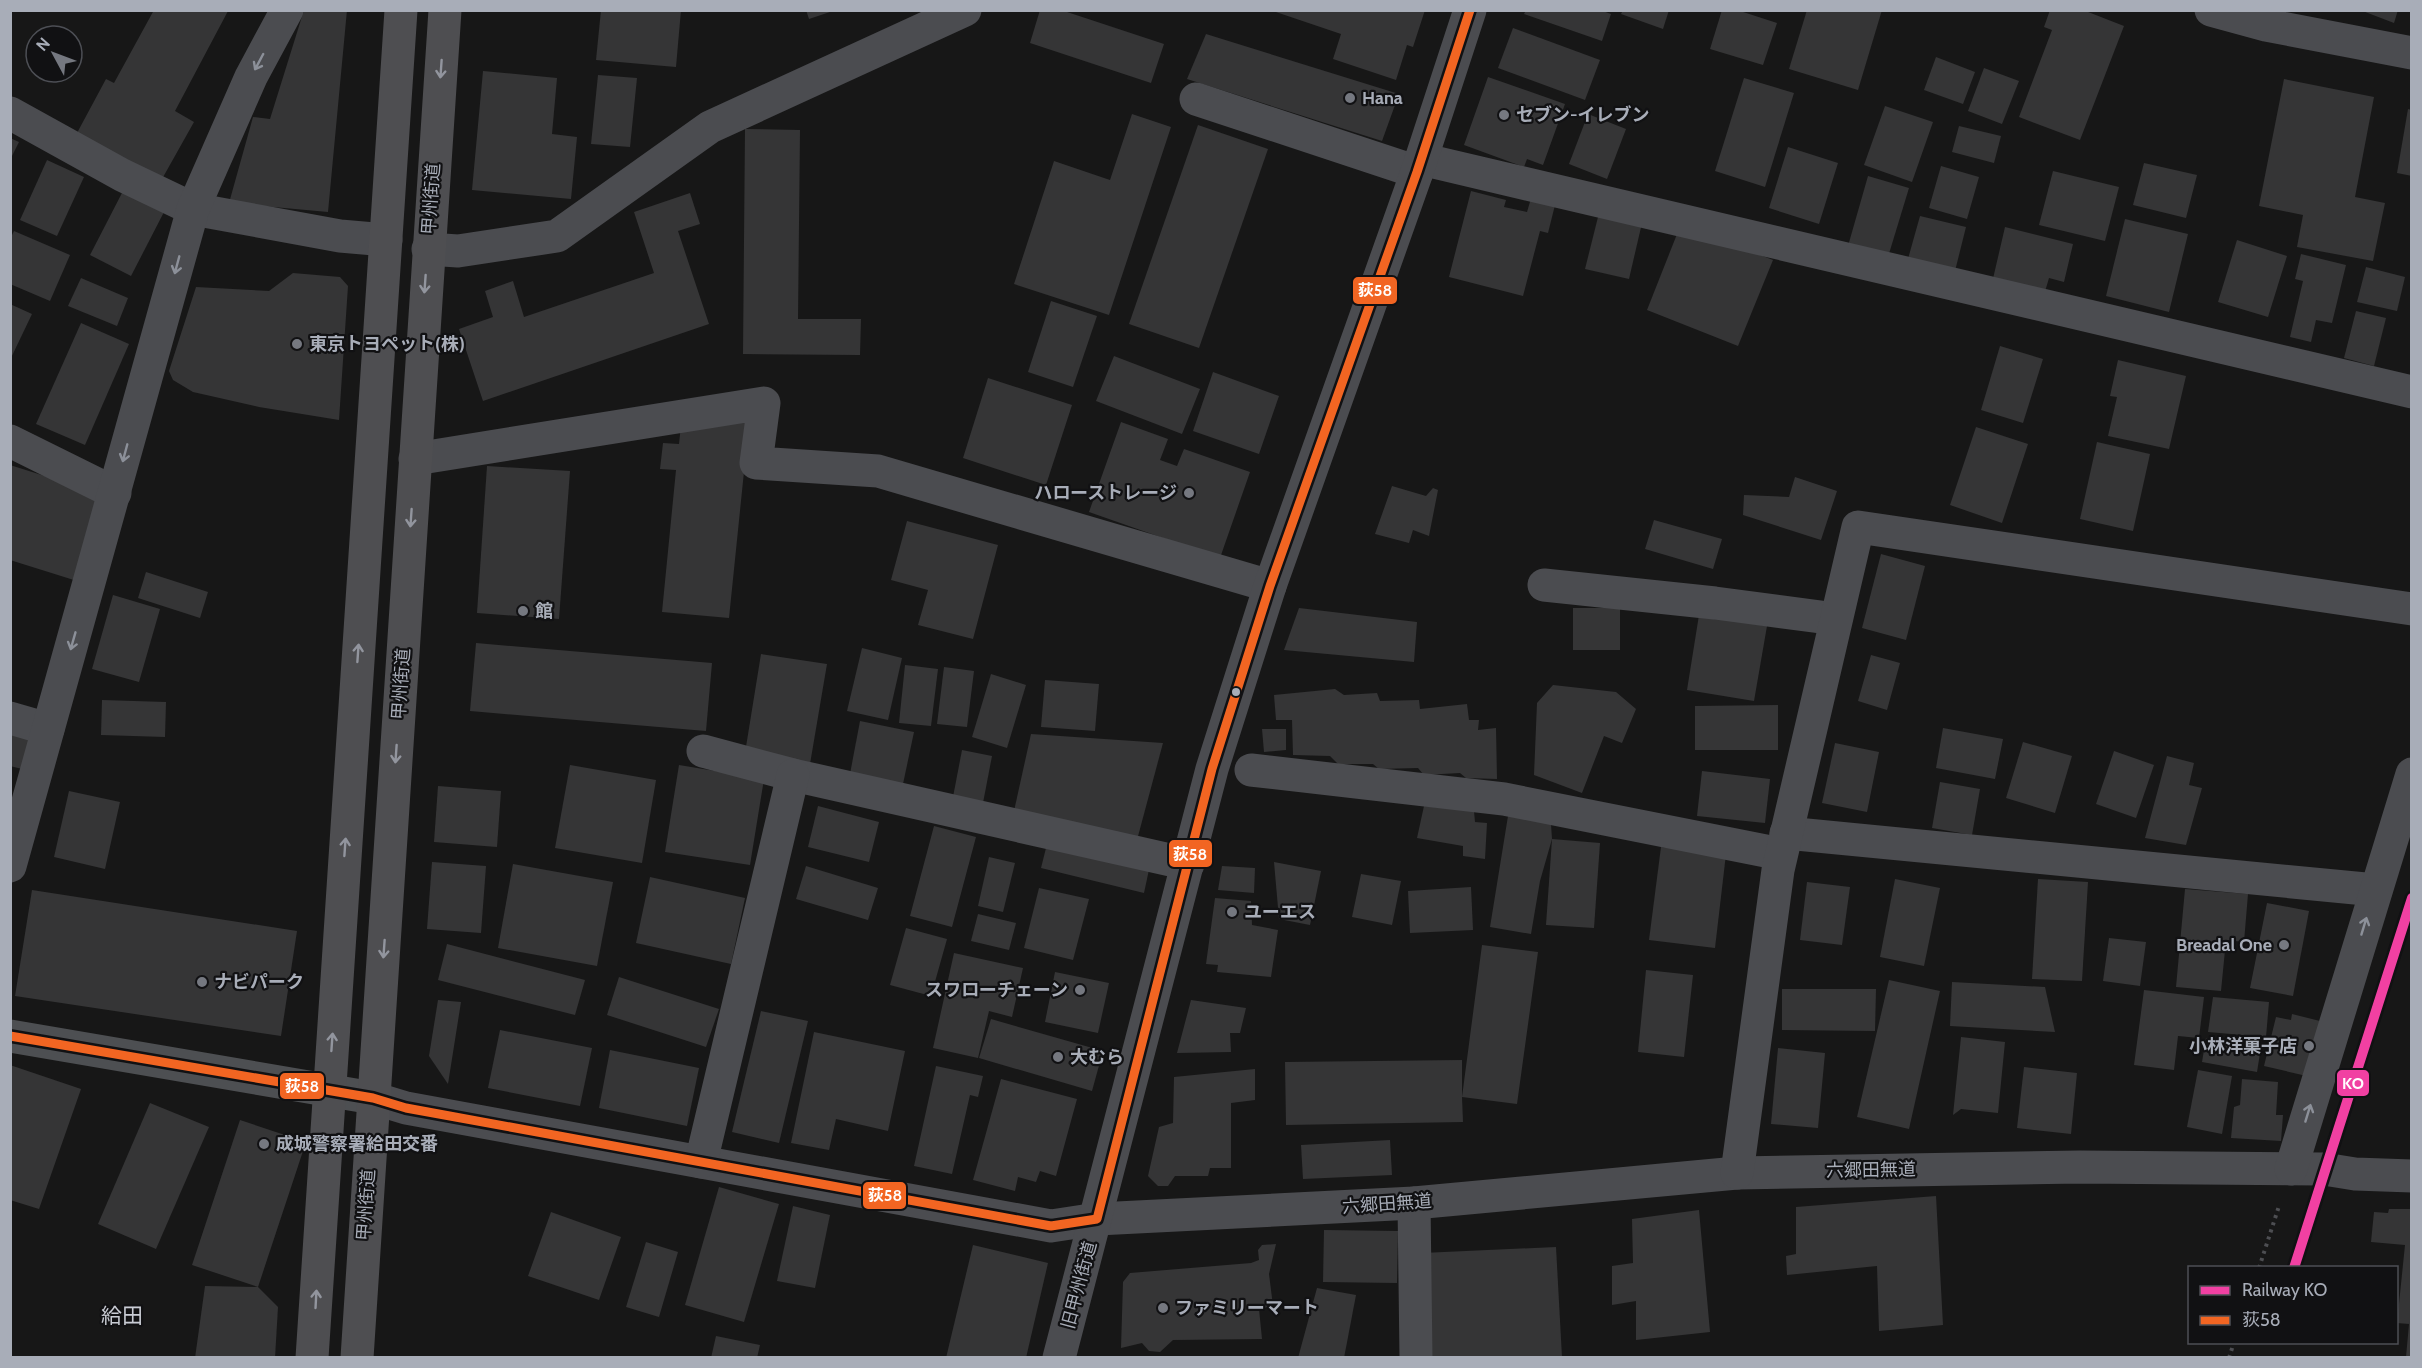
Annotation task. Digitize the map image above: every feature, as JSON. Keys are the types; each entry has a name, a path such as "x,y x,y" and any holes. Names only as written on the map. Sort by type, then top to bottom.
{"highway":[{"path":"312,1358 401,10"},
{"name":"甲州街道","path":"357,1358 445,10"}],"main road":[{"path":"10,1036 373,1098"}],"street":[{"path":"10,866 193,209 251,77 287,10"},
{"path":"428,249 458,251 557,236 710,127 965,10"},
{"name":"旧甲州街道","path":"1059,1358 1212,769 1270,586 1419,165 1470,10"},
{"path":"2211,10 2266,25 2412,53"},
{"path":"1196,99 1419,165 2412,392"},
{"path":"10,113 123,175 193,209 340,236 386,240"},
{"path":"415,459 764,403 756,463 878,471 1270,586"},
{"path":"10,441 115,493"},
{"path":"1737,1173 1784,843 1858,526 2412,609"},
{"path":"1544,585 1715,603 1836,619"},
{"path":"10,718 48,729"},
{"path":"703,751 793,775 1188,864"},
{"path":"1251,770 1504,799 1784,843 2376,890"},
{"path":"2291,1169 2412,774"},
{"path":"701,1162 793,775"},
{"name":"六郷田無道","path":"373,1098 406,1107 1051,1226 1096,1219 1414,1203 1737,1173 2080,1167 2324,1169 2355,1174 2412,1176"},
{"path":"1414,1203 1416,1358"}],"path":[{"path":"2260,1266 2291,1169"}],"building":[{"path":"154,10 228,11 175,111 194,122 162,179 77,133 106,79 114,83"},
{"path":"304,10 347,10 328,212 229,203 253,117 270,119"},
{"path":"601,10 681,10 676,67 596,60"},
{"path":"806,10 833,10 833,11 809,19"},
{"path":"1040,10 1061,10 1164,44 1151,83 1030,43"},
{"path":"1270,10 1425,10 1413,47 1407,45 1396,80 1333,59 1341,34"},
{"path":"1526,10 1600,10 1611,14 1602,41 1524,14"},
{"path":"1623,10 1669,10 1663,29 1621,14"},
{"path":"1722,10 1737,10 1777,23 1763,65 1710,49"},
{"path":"1807,10 1882,10 1858,90 1789,69"},
{"path":"2050,10 2083,10 2124,26 2080,140 2019,117 2052,30 2044,27"},
{"path":"2360,10 2398,10 2394,23"},
{"path":"1513,28 1600,60 1585,100 1498,68"},
{"path":"1206,34 1399,94 1382,141 1187,79"},
{"path":"1936,57 1975,72 1963,104 1924,90"},
{"path":"1984,68 2019,81 2002,124 1968,111"},
{"path":"483,71 557,78 552,134 577,137 571,199 472,190"},
{"path":"598,75 637,78 630,147 591,144"},
{"path":"1488,77 1565,104 1543,165 1527,159 1524,167 1464,145"},
{"path":"1744,78 1794,93 1765,187 1715,171"},
{"path":"2284,79 2374,97 2355,197 2385,203 2373,261 2297,247 2303,215 2259,206"},
{"path":"1885,106 1933,122 1912,182 1864,165"},
{"path":"2408,109 2412,110 2412,176 2397,173"},
{"path":"1132,114 1171,127 1109,315 1014,284 1054,161 1110,180"},
{"path":"1588,114 1626,129 1607,179 1569,164"},
{"path":"1198,125 1268,149 1199,348 1129,324"},
{"path":"1959,126 2001,136 1994,163 1952,152"},
{"path":"745,129 800,130 798,319 861,319 860,355 743,354"},
{"path":"10,138 19,142 10,160"},
{"path":"1788,147 1838,163 1819,224 1769,208"},
{"path":"47,160 84,177 57,236 20,220"},
{"path":"2144,163 2197,175 2186,218 2133,205"},
{"path":"1941,166 1979,177 1967,219 1929,208"},
{"path":"2053,171 2119,187 2105,241 2039,225"},
{"path":"1868,176 1909,188 1888,257 1848,246"},
{"path":"123,191 164,212 131,276 90,255"},
{"path":"1471,191 1506,200 1504,207 1527,212 1532,195 1556,201 1548,233 1540,231 1523,296 1449,277"},
{"path":"690,193 700,224 678,231 709,324 483,401 459,329 493,317 485,291 513,281 524,317 654,273 634,212"},
{"path":"1599,213 1642,223 1629,279 1585,269"},
{"path":"1920,216 1966,227 1953,279 1906,266"},
{"path":"2125,219 2188,234 2169,312 2106,296"},
{"path":"1681,224 1773,260 1738,346 1647,310"},
{"path":"2005,227 2073,244 2064,282 2049,278 2044,295 1992,283"},
{"path":"14,231 70,255 50,301 10,284 10,239"},
{"path":"2237,240 2287,256 2268,317 2218,302"},
{"path":"2301,254 2346,265 2332,323 2316,320 2311,342 2290,337 2303,281 2295,279"},
{"path":"2366,267 2405,277 2397,311 2357,302"},
{"path":"293,273 340,277 348,286 339,420 259,407 193,392 173,380 169,371 196,287 269,291"},
{"path":"81,278 128,298 117,326 68,306"},
{"path":"1051,301 1097,316 1073,387 1028,372"},
{"path":"10,304 32,314 10,360"},
{"path":"2356,311 2386,318 2374,366 2344,358"},
{"path":"81,323 129,344 85,445 36,424"},
{"path":"2000,346 2043,359 2023,423 1981,410"},
{"path":"1114,356 1200,389 1182,434 1096,401"},
{"path":"2118,360 2186,376 2169,449 2108,436 2117,397 2110,396"},
{"path":"1213,372 1279,396 1259,454 1193,431"},
{"path":"988,378 1072,405 1046,485 963,458"},
{"path":"682,416 749,423 729,618 662,612 676,470 660,469 663,443 679,444"},
{"path":"1121,422 1168,439 1160,460 1177,466 1184,449 1250,472 1220,558 1089,512"},
{"path":"1976,427 2028,444 2002,523 1950,505"},
{"path":"2097,442 2150,454 2133,531 2080,519"},
{"path":"10,465 105,495 77,581 10,560"},
{"path":"487,466 570,471 559,619 477,613"},
{"path":"1795,477 1837,491 1821,540 1743,515 1744,495 1789,497"},
{"path":"1392,486 1426,496 1433,488 1438,490 1429,536 1413,530 1409,543 1375,534"},
{"path":"1654,520 1722,539 1713,569 1645,549"},
{"path":"907,521 998,545 973,639 918,625 928,590 891,580"},
{"path":"1881,554 1925,566 1906,640 1862,628"},
{"path":"146,572 208,592 200,618 138,598"},
{"path":"113,595 160,609 139,682 92,669"},
{"path":"1299,608 1417,622 1414,662 1284,650"},
{"path":"1573,608 1620,608 1620,650 1573,650"},
{"path":"1699,615 1767,626 1754,701 1687,690"},
{"path":"476,643 712,663 706,731 470,711"},
{"path":"862,648 902,658 888,720 847,711"},
{"path":"761,654 827,664 810,764 745,753"},
{"path":"1871,655 1900,663 1887,710 1858,701"},
{"path":"905,665 938,669 931,726 899,723"},
{"path":"944,667 974,671 967,727 937,724"},
{"path":"991,674 1026,685 1007,748 972,737"},
{"path":"1045,680 1099,684 1095,731 1041,727"},
{"path":"1553,685 1616,692 1636,709 1622,743 1604,736 1582,793 1534,775 1537,703"},
{"path":"1335,689 1344,695 1377,693 1380,701 1419,700 1420,709 1467,704 1469,720 1479,720 1478,730 1496,728 1497,779 1466,778 1460,773 1424,775 1418,768 1379,769 1373,764 1338,764 1330,756 1293,755 1292,720 1276,720 1274,695"},
{"path":"102,700 166,702 165,737 101,735"},
{"path":"1778,705 1778,750 1695,750 1695,706"},
{"path":"860,721 914,732 903,784 850,774"},
{"path":"1943,728 2003,739 1995,779 1936,768"},
{"path":"1262,729 1286,729 1286,750 1264,752"},
{"path":"10,732 34,737 26,770 10,766"},
{"path":"1031,734 1163,743 1137,840 1014,811"},
{"path":"2023,742 2072,756 2055,813 2006,798"},
{"path":"1835,743 1879,752 1867,812 1822,803"},
{"path":"962,750 992,756 983,803 953,797"},
{"path":"2114,751 2154,765 2136,818 2096,804"},
{"path":"2167,756 2194,763 2189,785 2202,788 2186,845 2145,838"},
{"path":"570,765 656,780 642,863 555,848"},
{"path":"679,765 764,779 750,865 665,852"},
{"path":"1702,771 1770,779 1765,823 1697,816"},
{"path":"1940,782 1980,789 1972,835 1932,828"},
{"path":"438,786 501,791 497,847 434,842"},
{"path":"69,791 120,802 105,869 54,857"},
{"path":"818,806 879,822 869,862 808,847"},
{"path":"1424,806 1474,811 1475,822 1487,823 1485,859 1463,856 1463,846 1417,838"},
{"path":"1508,816 1551,824 1552,839 1540,881 1531,934 1490,927"},
{"path":"934,826 976,837 952,927 910,916"},
{"path":"1552,839 1600,843 1594,928 1546,925"},
{"path":"1048,840 1150,865 1144,893 1041,868"},
{"path":"1661,847 1726,854 1715,948 1649,940"},
{"path":"989,857 1015,863 1003,912 978,906"},
{"path":"432,862 486,866 481,933 427,929"},
{"path":"1274,862 1321,871 1310,925 1279,919"},
{"path":"513,864 613,882 597,966 498,948"},
{"path":"806,866 878,888 868,920 796,899"},
{"path":"1222,866 1255,868 1254,893 1218,890"},
{"path":"1361,874 1401,881 1392,925 1352,917"},
{"path":"650,877 745,898 731,964 636,943"},
{"path":"1895,879 1940,888 1924,966 1880,957"},
{"path":"2038,879 2088,882 2082,981 2032,979"},
{"path":"1807,882 1850,887 1842,945 1800,940"},
{"path":"1471,887 1473,930 1410,933 1408,891"},
{"path":"1039,888 1089,899 1073,960 1024,948"},
{"path":"2185,889 2248,894 2244,942 2226,940 2221,991 2176,987"},
{"path":"32,890 297,931 281,1036 15,996"},
{"path":"1215,898 1251,901 1252,925 1278,930 1271,977 1217,972 1218,965 1206,964"},
{"path":"2267,903 2309,911 2293,996 2250,988"},
{"path":"978,914 1016,923 1009,950 971,941"},
{"path":"906,928 947,939 931,996 890,985"},
{"path":"2109,938 2146,942 2140,986 2103,981"},
{"path":"447,944 585,980 575,1015 438,980"},
{"path":"1482,945 1538,952 1517,1104 1462,1097"},
{"path":"954,953 1023,968 1012,1017 989,1011 978,1058 933,1048"},
{"path":"1646,970 1693,975 1684,1057 1638,1052"},
{"path":"1055,972 1109,983 1098,1033 1045,1022"},
{"path":"619,977 719,1009 706,1047 607,1015"},
{"path":"1889,980 1940,991 1909,1129 1857,1117"},
{"path":"1952,982 2045,987 2055,1032 1950,1026"},
{"path":"1782,989 1876,989 1875,1031 1782,1030"},
{"path":"2144,990 2204,997 2199,1038 2178,1036 2174,1070 2134,1065"},
{"path":"2213,997 2269,1002 2266,1037 2208,1032"},
{"path":"438,1000 461,1002 448,1084 429,1056"},
{"path":"1191,1000 1246,1008 1240,1033 1230,1033 1231,1052 1177,1053"},
{"path":"761,1011 808,1021 779,1143 732,1132"},
{"path":"2292,1014 2324,1022 2311,1077 2264,1066 2276,1017 2291,1020"},
{"path":"991,1019 1103,1051 1092,1091 979,1058"},
{"path":"500,1030 592,1048 580,1106 488,1088"},
{"path":"814,1032 905,1051 888,1131 836,1119 829,1150 791,1143"},
{"path":"1961,1037 2005,1042 1998,1113 1961,1109 1953,1115"},
{"path":"2206,1038 2261,1047 2257,1072 2202,1062"},
{"path":"1778,1048 1825,1053 1818,1128 1771,1124"},
{"path":"610,1050 699,1068 687,1126 599,1108"},
{"path":"1462,1060 1463,1122 1286,1125 1285,1062"},
{"path":"10,1065 81,1089 39,1209 10,1200"},
{"path":"936,1066 983,1076 978,1097 970,1095 952,1174 914,1166"},
{"path":"2024,1067 2077,1073 2071,1134 2017,1128"},
{"path":"1255,1069 1255,1100 1231,1103 1231,1168 1210,1168 1208,1176 1175,1176 1168,1186 1158,1186 1148,1176 1159,1127 1173,1123 1174,1077"},
{"path":"2198,1070 2232,1076 2222,1134 2187,1127"},
{"path":"1001,1079 1077,1099 1056,1176 1040,1171 1036,1182 1018,1177 1015,1191 973,1180"},
{"path":"2242,1079 2278,1082 2276,1115 2283,1115 2281,1141 2231,1138 2234,1107 2240,1105"},
{"path":"150,1103 209,1127 156,1249 98,1224"},
{"path":"240,1120 306,1142 258,1287 192,1265"},
{"path":"1390,1140 1392,1175 1303,1179 1301,1145"},
{"path":"719,1187 779,1204 744,1322 685,1305"},
{"path":"1936,1196 1943,1325 1879,1331 1877,1266 1787,1275 1786,1256 1796,1254 1796,1207"},
{"path":"793,1206 830,1215 815,1288 777,1281"},
{"path":"2389,1209 2412,1209 2412,1358 2406,1357 2409,1324 2398,1323 2405,1245 2371,1242 2374,1212 2388,1213"},
{"path":"1699,1210 1710,1332 1636,1340 1636,1301 1612,1305 1612,1266 1633,1263 1632,1219"},
{"path":"551,1212 621,1237 599,1300 528,1276"},
{"path":"1324,1230 1398,1231 1397,1283 1323,1282"},
{"path":"646,1242 678,1252 659,1317 626,1307"},
{"path":"1276,1244 1269,1274 1273,1306 1259,1309 1262,1339 1173,1340 1160,1352 1149,1351 1142,1343 1121,1348 1123,1282 1130,1273 1251,1263 1259,1260 1258,1250 1262,1245"},
{"path":"973,1245 1048,1263 1026,1358 946,1358"},
{"path":"1556,1247 1562,1357 1427,1358 1422,1253"},
{"path":"205,1286 258,1287 278,1307 275,1358 195,1358"},
{"path":"1317,1288 1356,1295 1344,1358 1298,1358"},
{"path":"716,1336 760,1345 757,1358 711,1358"}],"rail line":[{"name":"KO","path":"2295,1266 2412,898"}],"transit line":[{"name":"荻58","path":"10,1036 373,1098 406,1108 1051,1226 1097,1219 1212,769 1270,586 1417,172 1470,10"}],"place":[{"name":"Hana","path":"1350,98"},
{"name":"セブン-イレブン","path":"1504,115"},
{"name":"東京トヨペット(株)","path":"297,344"},
{"name":"ハローストレージ","path":"1189,493"},
{"name":"館","path":"523,611"},
{"name":"ユーエス","path":"1232,912"},
{"name":"Breadal One","path":"2284,945"},
{"name":"ナビパーク","path":"202,982"},
{"name":"スワローチェーン","path":"1080,990"},
{"name":"小林洋菓子店","path":"2309,1046"},
{"name":"大むら","path":"1058,1057"},
{"name":"成城警察署給田交番","path":"264,1144"},
{"name":"ファミリーマート","path":"1163,1308"}],"district":[{"name":"給田","path":"122,1315"}]}
